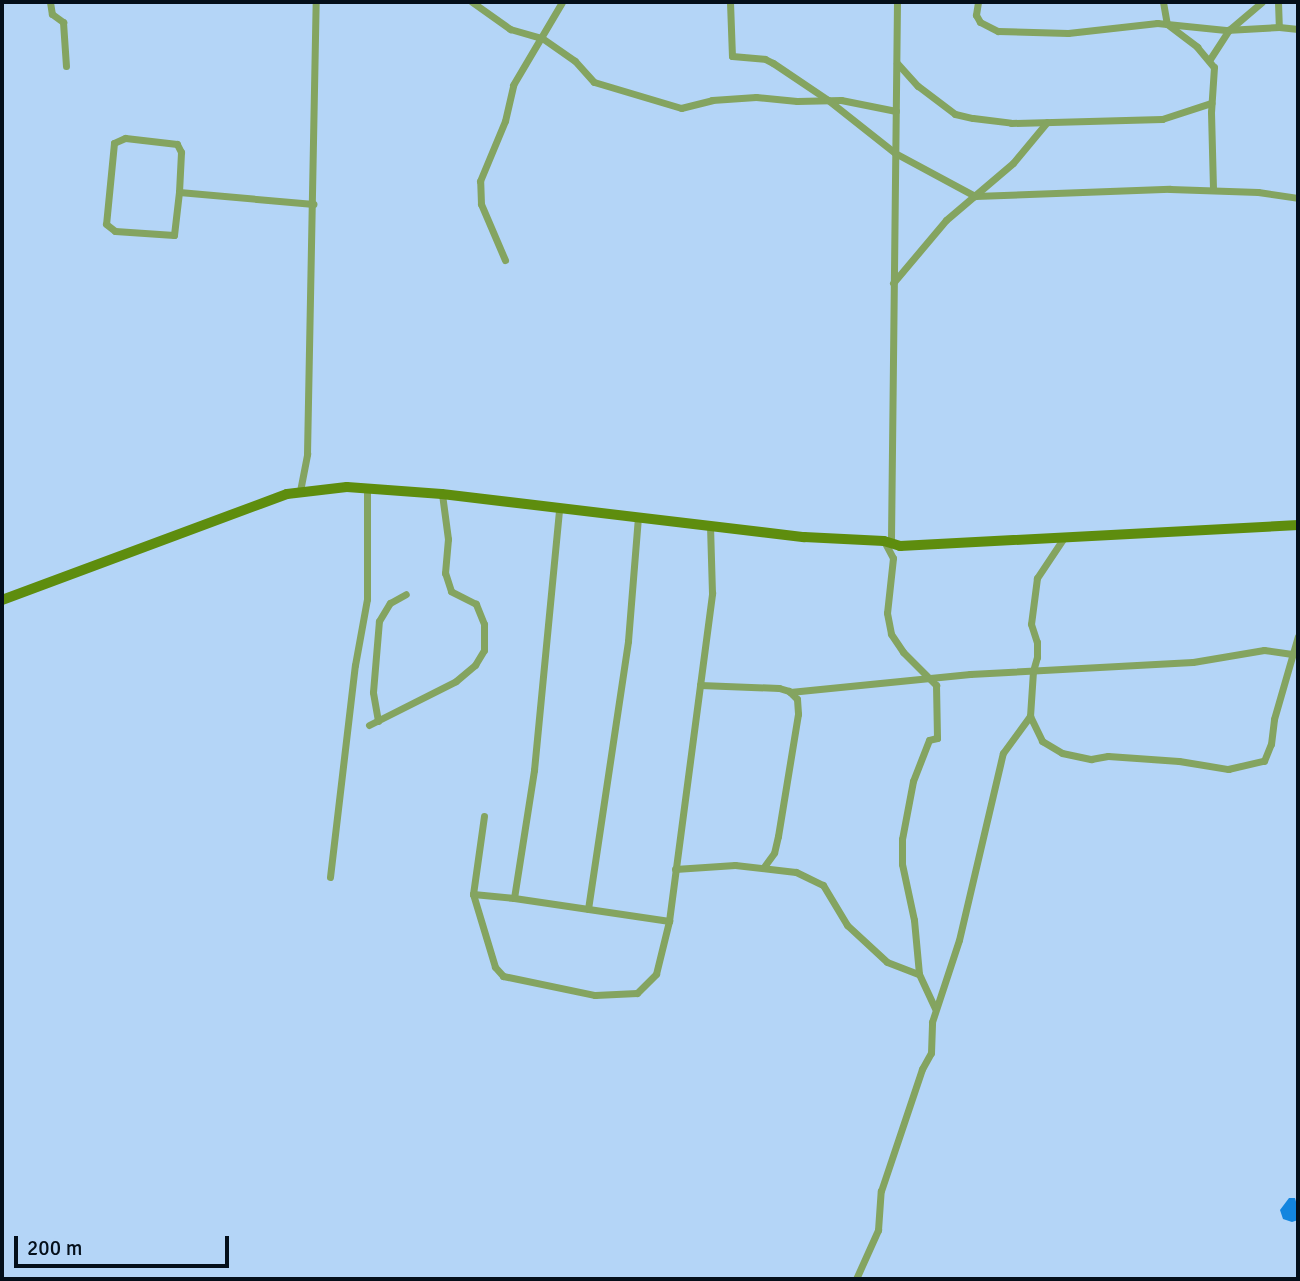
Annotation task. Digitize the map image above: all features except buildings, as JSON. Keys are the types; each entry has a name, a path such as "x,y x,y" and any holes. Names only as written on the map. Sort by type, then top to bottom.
{"main road":[{"path":"2,600 234,512 300,491 367,488 442,494 804,537 884,541 900,546 946,546 1298,525"}],"street":[{"path":"50,2 52,14 63,22 66,66"},
{"path":"300,491 307,454 316,2"},
{"path":"472,2 510,29 542,38 575,61 594,82 681,108 712,100 745,98 828,100 874,104 896,111"},
{"path":"505,260 481,204 480,181 505,121 513,85 562,2"},
{"path":"730,2 732,56 765,59 828,100 895,153 975,196 1053,191 1213,190 1298,198"},
{"path":"897,2 891,540 884,541 893,558 887,613 891,634 927,678 936,685 937,738 929,740 922,753 913,781 902,839 902,864 914,920 919,974 935,1008"},
{"path":"978,2 976,15 980,22 998,30 1068,33 1167,24 1229,30 1279,27 1298,29"},
{"path":"1163,2 1167,24 1210,59 1214,66 1211,103 1213,190"},
{"path":"1210,59 1229,30 1262,2"},
{"path":"1278,2 1279,27"},
{"path":"896,62 918,86 955,114 1011,123 1162,119 1211,103"},
{"path":"892,284 946,219 1013,163 1047,121"},
{"path":"125,138 177,144 181,152 179,192 174,235 109,229 106,223 114,143 125,138"},
{"path":"179,192 313,204"},
{"path":"330,877 355,665 367,599 367,488"},
{"path":"369,725 457,681 475,665 484,650 484,624 476,604 451,591 445,573 448,539 442,494"},
{"path":"514,898 534,770 559,508"},
{"path":"588,909 628,641 638,518"},
{"path":"484,816 473,894 495,967 503,976 562,990 595,995 637,993 656,974 669,921 712,593 710,526"},
{"path":"1063,539 1037,578 1031,624 1037,642 1030,716 1042,741 1062,753 1091,759 1108,757 1179,761 1228,769 1264,761 1298,636"},
{"path":"379,721 373,692 379,621 390,603 406,594"},
{"path":"790,692 927,678 1193,662 1264,650 1294,654"},
{"path":"700,685 779,688 790,692 797,699 798,714 774,853 764,867"},
{"path":"856,1279 878,1230 881,1191 922,1069 931,1053 935,1008 959,940 1003,753 1030,716"},
{"path":"675,869 735,865 796,872 823,886 847,925 887,962 919,974"},
{"path":"473,894 669,921"}],"water":[{"path":"1289,1198 1295,1198 1298,1209 1298,1220 1292,1222 1283,1219 1280,1210"}]}
